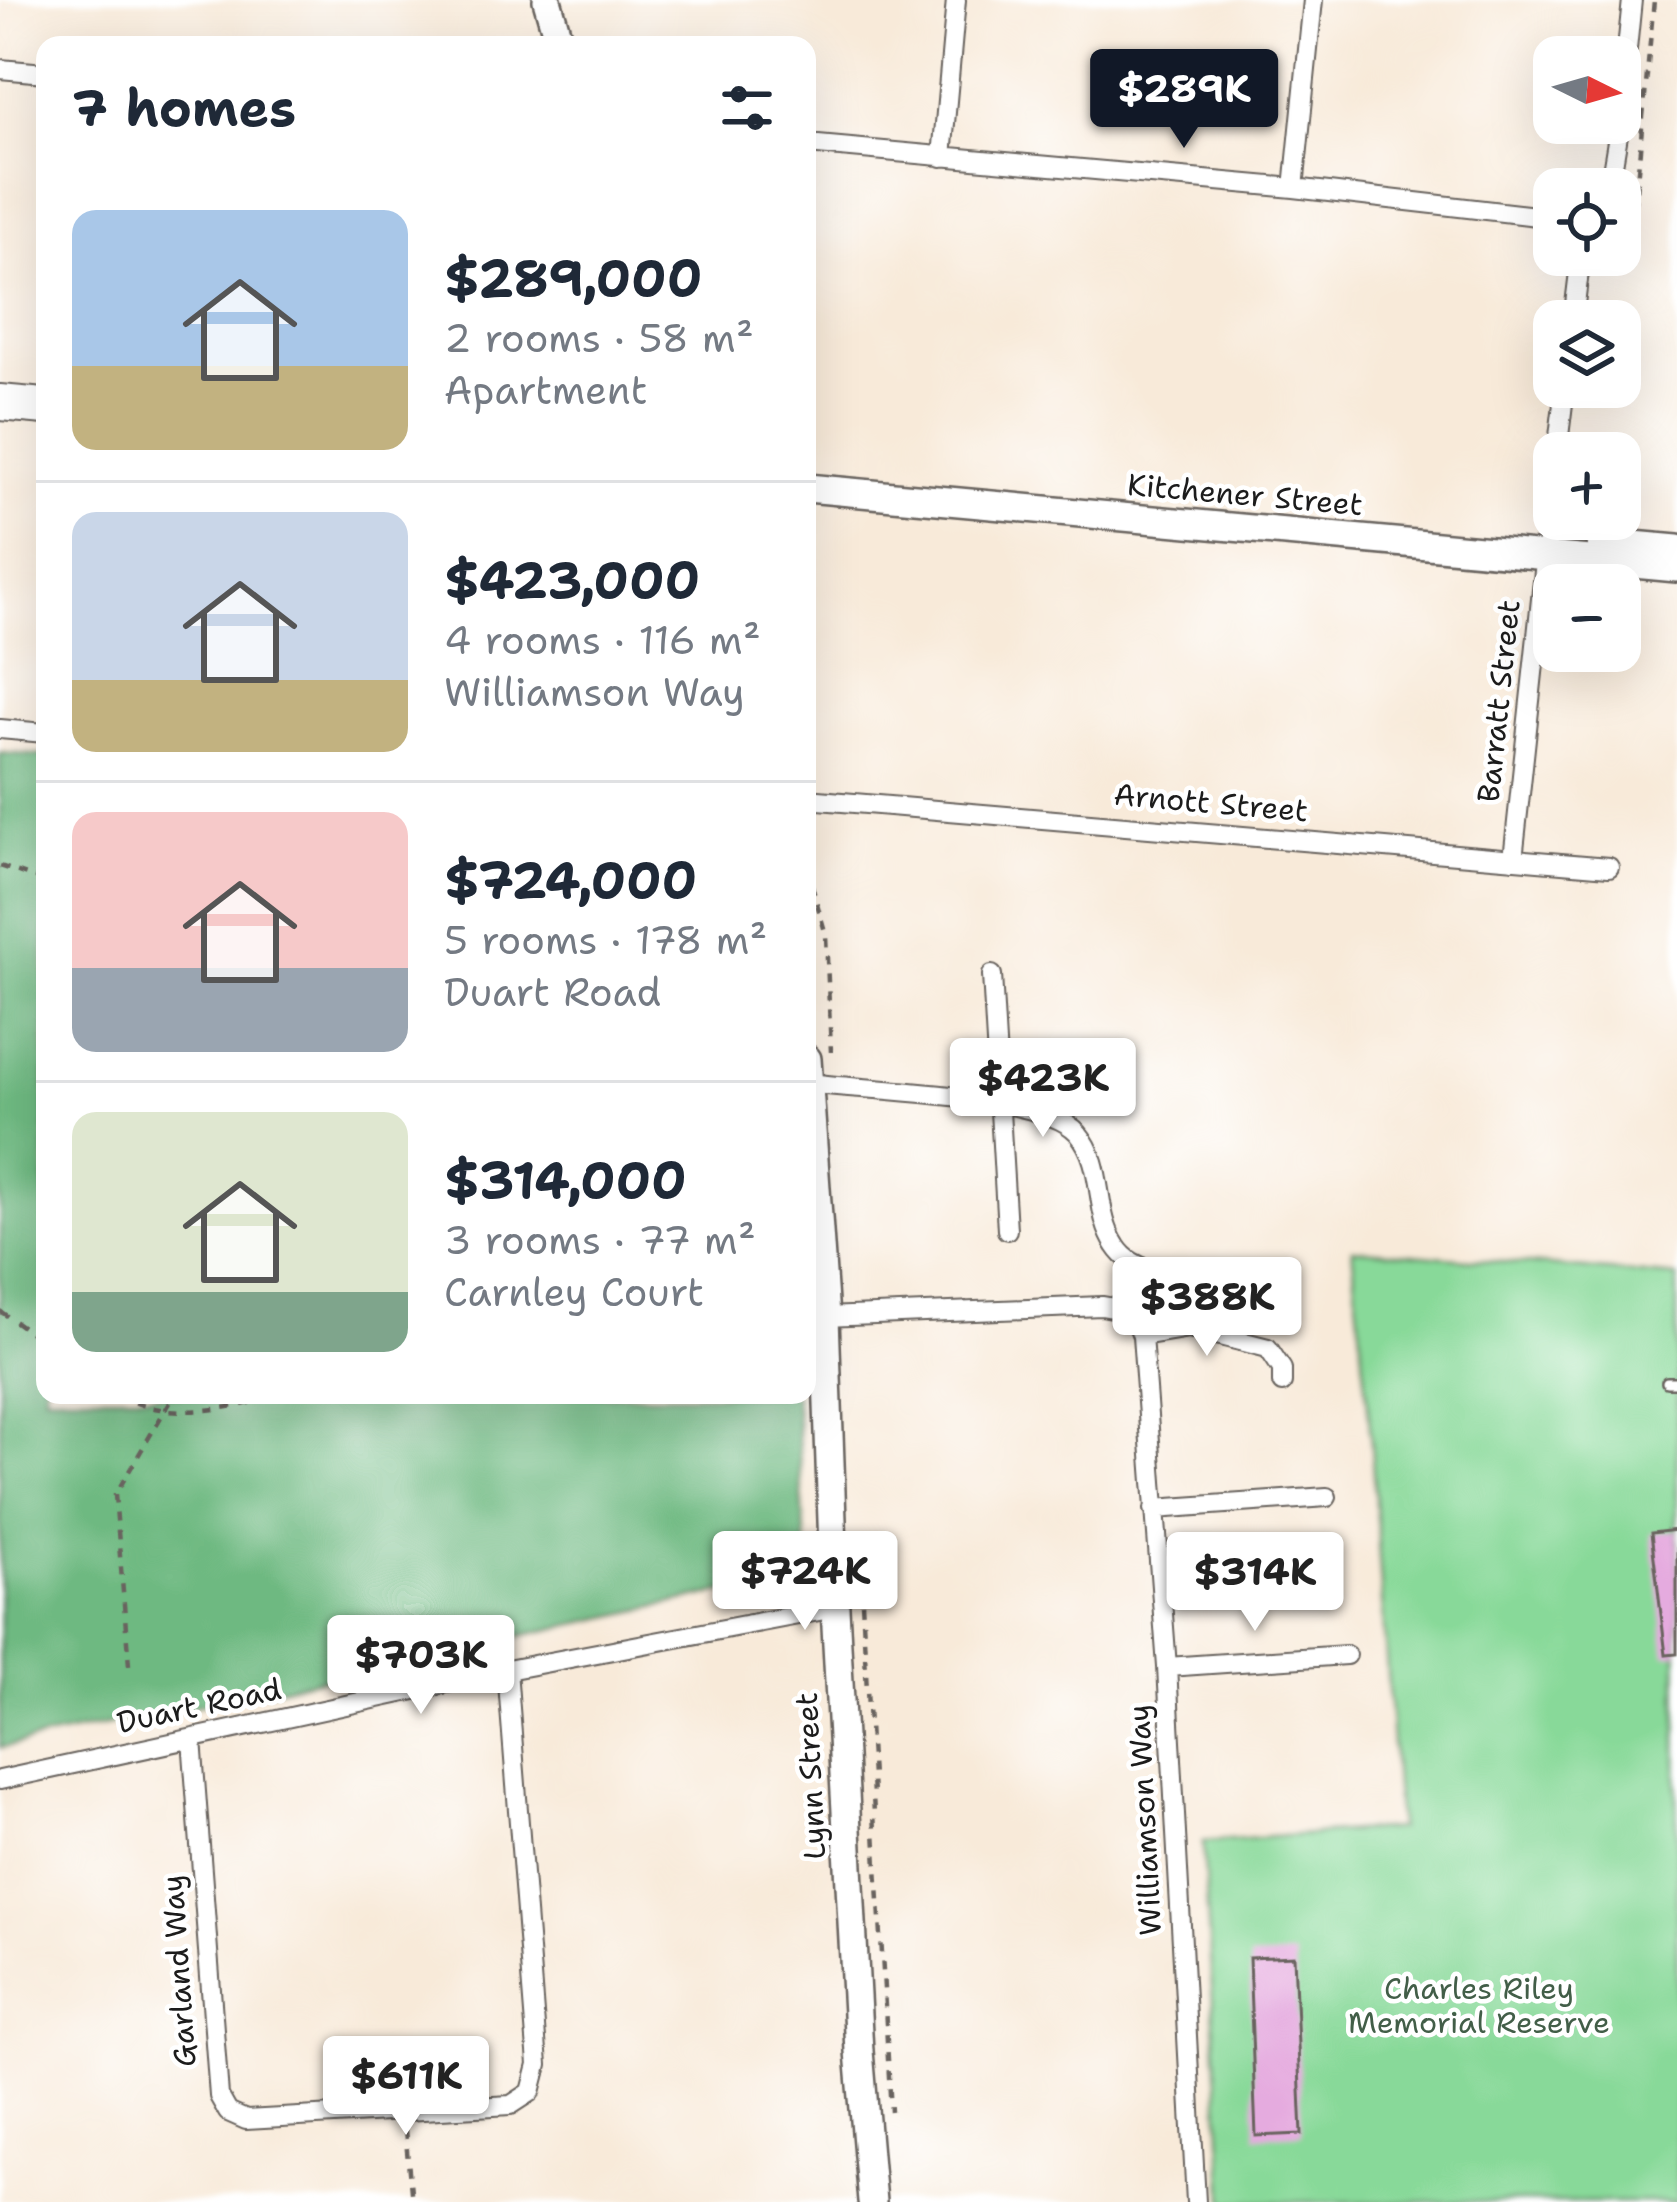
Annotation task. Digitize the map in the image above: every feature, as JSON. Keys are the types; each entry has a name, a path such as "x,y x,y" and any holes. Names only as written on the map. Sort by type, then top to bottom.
{"street":[{"path":"547,0 557,36"},
{"path":"942,157 956,0"},
{"path":"1294,188 1313,0"},
{"path":"1628,36 1632,0"},
{"path":"0,69 36,72"},
{"path":"816,145 1294,188 1533,216"},
{"path":"0,394 36,397"},
{"path":"0,411 36,415"},
{"name":"Kitchener Street","path":"816,471 1546,546 1677,568"},
{"name":"Kitchener Street","path":"816,489 1546,546 1677,548"},
{"name":"Barratt Street","path":"1513,859 1547,540"},
{"path":"0,729 36,732"},
{"name":"Arnott Street","path":"816,800 1610,867"},
{"path":"992,975 1007,1230"},
{"path":"816,1084 1047,1112 1078,1133 1098,1172 1109,1233 1117,1250 1173,1280 1184,1294 1189,1328"},
{"name":"Lynn Street","path":"816,1193 858,2027 872,2202"},
{"path":"825,1317 1102,1306 1130,1313 1142,1336 1189,1328 1268,1348 1282,1369 1282,1383"},
{"name":"Williamson Way","path":"1142,1336 1167,1667 1196,2202"},
{"path":"1154,1509 1327,1497"},
{"name":"Duart Road","path":"0,1780 507,1670 835,1608"},
{"path":"1167,1667 1346,1655"},
{"name":"Garland Way","path":"192,1739 219,2096 228,2112 246,2120 511,2105 531,2092 538,2065 507,1670"}],"path":[{"path":"1638,168 1654,0"},
{"path":"0,866 36,878"},
{"path":"0,1311 36,1337"},
{"path":"152,1404 229,1409 248,1404"},
{"path":"129,1665 115,1495 168,1404"},
{"path":"404,2111 412,2202"}],"green space":[{"path":"0,753 36,755 36,1404 796,1404 808,1574 0,1748"},
{"name":"Charles Riley Memorial Reserve","path":"1352,1249 1677,1277 1677,2202 1225,2202 1203,1842 1398,1828 1369,1416"}],"building":[{"path":"1677,1530 1677,1654 1666,1655 1651,1533"},
{"path":"1294,1956 1302,2134 1256,2136 1249,1958"}]}
